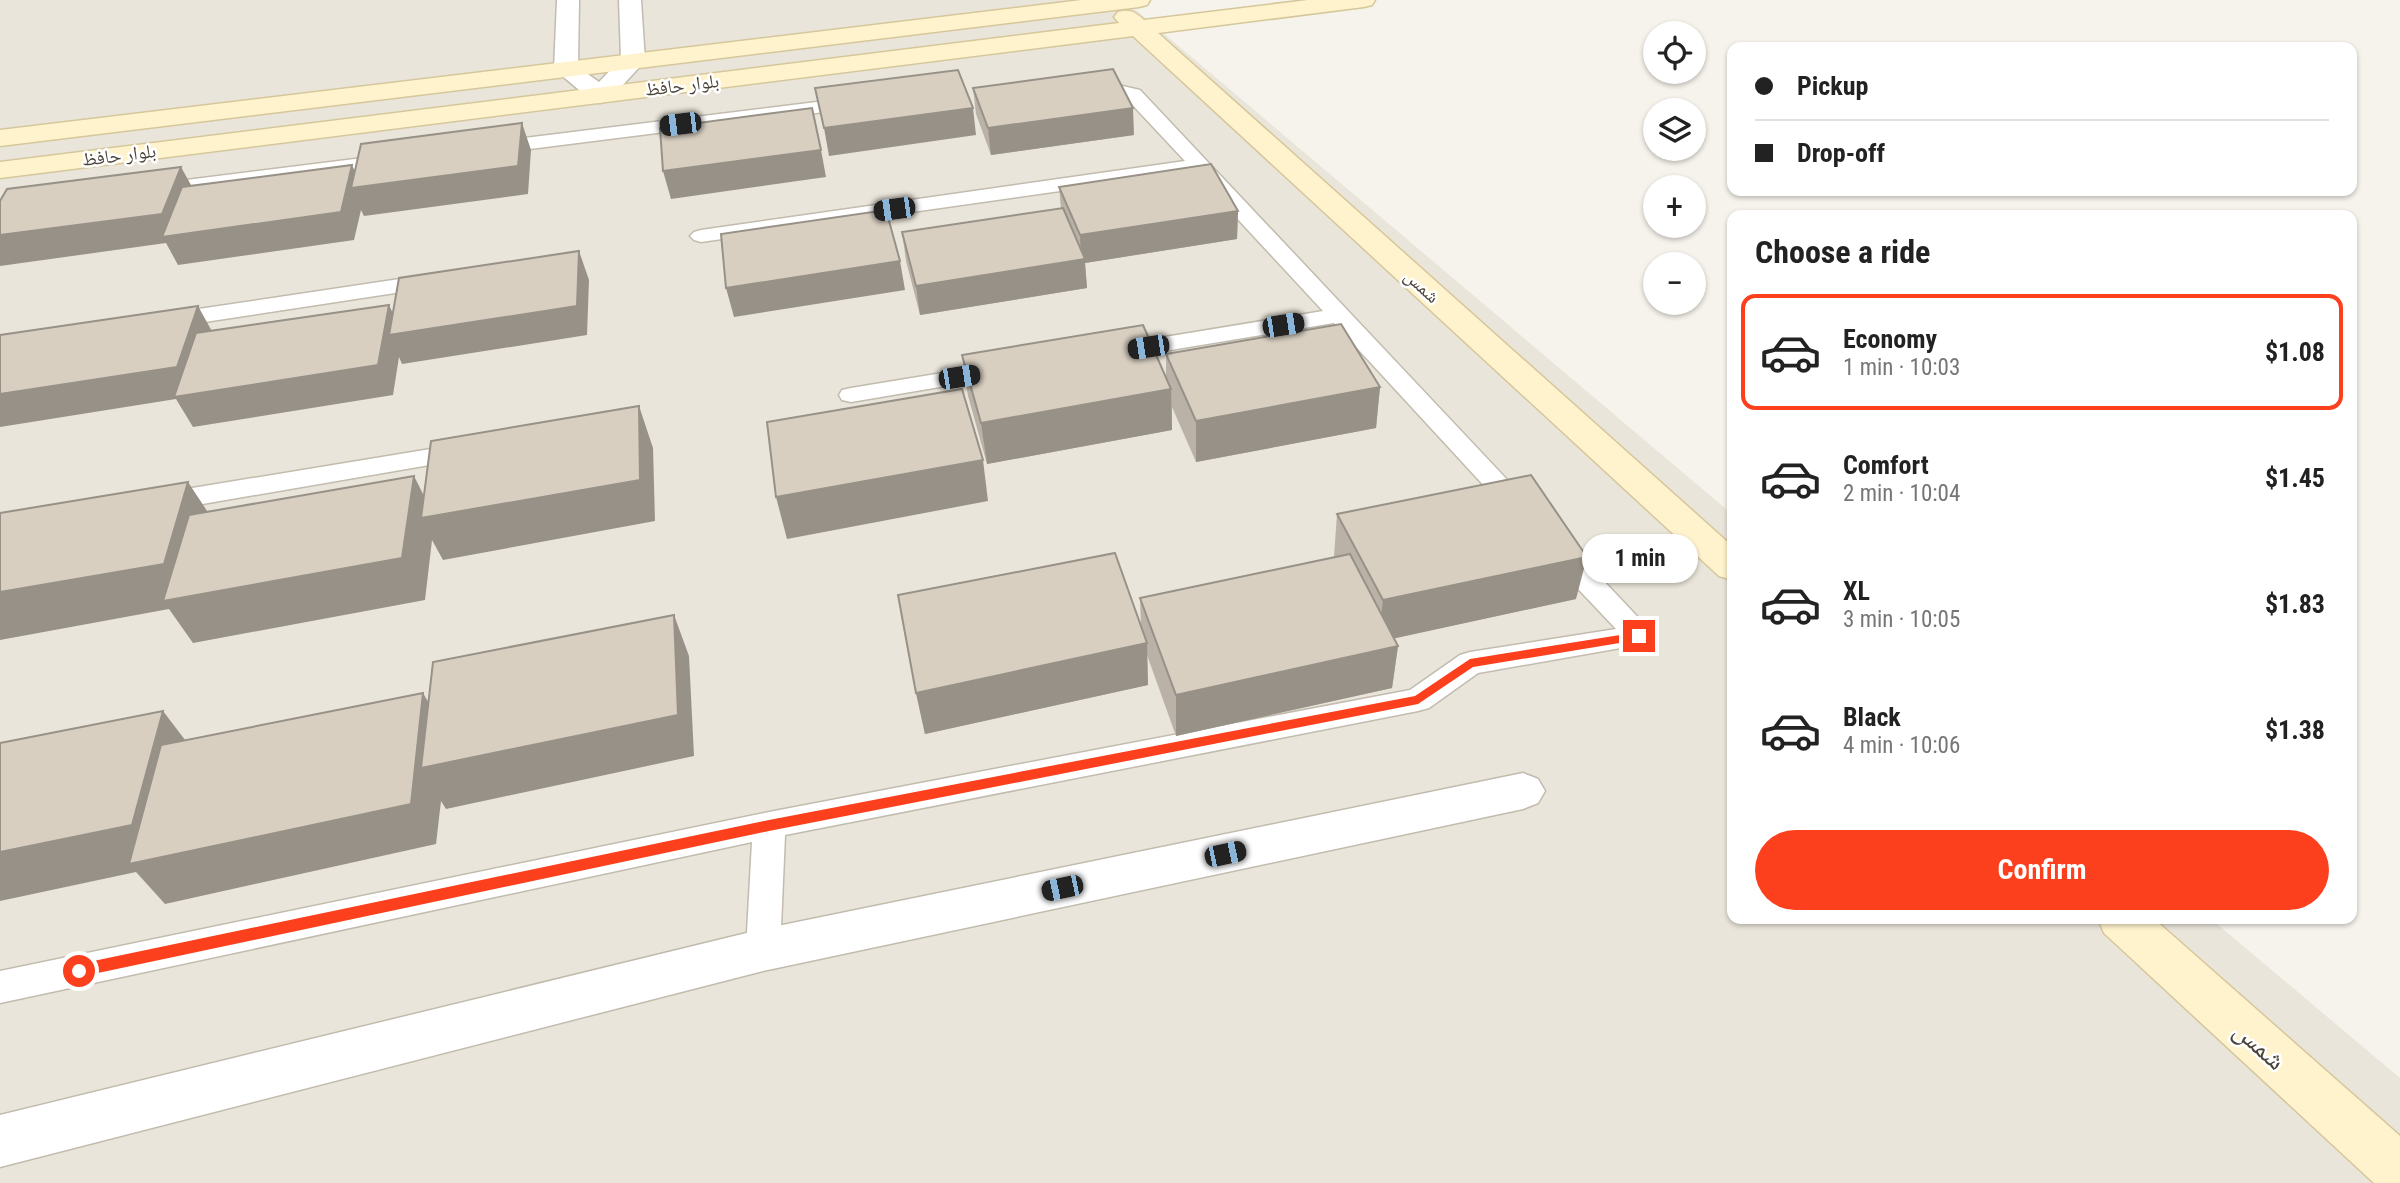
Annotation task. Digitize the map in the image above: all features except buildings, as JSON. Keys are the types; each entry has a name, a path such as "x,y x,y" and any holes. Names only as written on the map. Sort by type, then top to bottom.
{"street":[{"path":"568,0 566,69 600,95 633,61 630,0"},
{"name":"بلوار حافظ","path":"0,138 633,61 1129,10 1364,0"},
{"name":"بلوار حافظ","path":"0,170 600,95 1129,10"},
{"name":"شمس","path":"1129,10 1727,562"},
{"path":"0,1141 763,950 1523,792"},
{"name":"شمس","path":"2127,924 2400,1171"}],"lane":[{"path":"0,987 769,825 1418,700 1470,663 1639,636 1337,316 1133,94 1073,80"},
{"path":"468,151 882,99"},
{"path":"138,192 413,158"},
{"path":"701,236 1199,165"},
{"path":"150,323 449,279"},
{"path":"1094,355 1337,316"},
{"path":"851,395 1027,366"},
{"path":"137,507 492,447"},
{"path":"763,950 769,825"}],"shaded area":[{"path":"0,0 1124,0 1727,510 1727,924 2217,924 2400,1078 2400,1183 0,1183"}],"route":[{"path":"79,971 769,825 1418,700 1470,663 1639,636"}]}
